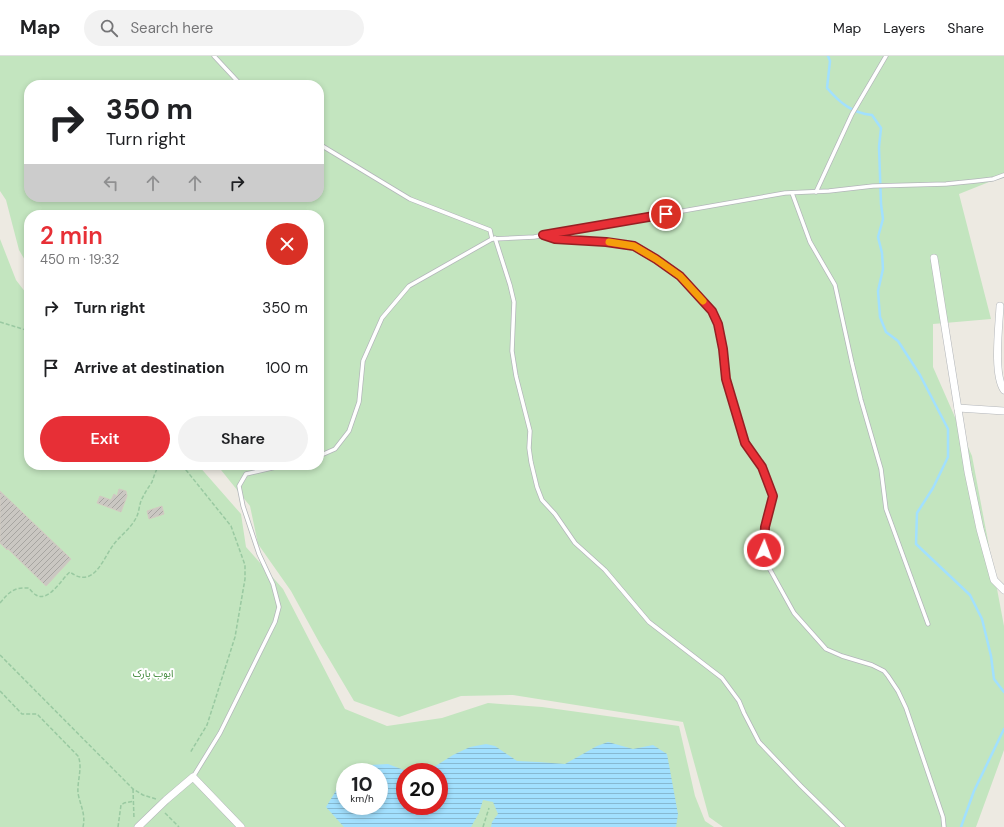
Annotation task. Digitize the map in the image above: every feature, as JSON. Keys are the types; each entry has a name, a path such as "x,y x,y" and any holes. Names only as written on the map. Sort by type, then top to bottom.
{"street":[{"path":"934,258 968,472 980,530 994,580 1004,590"},
{"path":"1000,306 998,362 999,377 1004,390"},
{"path":"958,408 1004,411"},
{"path":"136,824 193,777 241,827"}],"lane":[{"path":"214,56 236,80"},
{"path":"816,192 852,114 886,56"},
{"path":"324,147 410,199 490,230 510,285 514,302 512,351 516,376 530,431 529,448 531,462 542,500 555,514 575,543 605,570 649,622 722,678 739,701 759,742 843,827"},
{"path":"324,454 335,449 349,431 359,402 363,361 382,318 409,286 494,238 543,235 792,193 873,186 946,184 993,179 1004,175"},
{"path":"792,193 810,242 835,285 852,363 881,469 886,509 928,624"},
{"path":"543,235 555,239 606,242 634,246 680,276 712,311 718,324 723,349 726,379 745,443 762,467 773,496 765,527 764,550 768,566 794,613 826,649 842,656 872,665 884,671 898,690 906,708 944,827"},
{"path":"193,777 220,733 275,622 279,607 273,584 259,554 243,506 239,486 246,474 263,470"}],"path":[{"path":"0,322 24,329"},
{"path":"0,603 16,588 29,588 36,595 41,597 47,596 70,572 75,576 82,577 89,576 97,572 109,550 133,524 137,517 141,500 157,470"},
{"path":"186,470 231,526 245,565 245,579 235,637 207,725 190,753"},
{"path":"0,655 133,789 151,798 166,800"},
{"path":"0,691 22,714 37,714 78,756 80,763 78,794 84,814 83,827"},
{"path":"133,789 136,824"},
{"path":"118,827 121,805 134,801"},
{"path":"158,807 179,827"},
{"path":"483,827 489,808"}],"green space":[{"path":"0,56 1004,56 1004,176 959,194 991,319 933,324 933,367 972,456 1004,626 1004,750 976,827 723,827 709,817 683,722 513,695 461,696 399,717 354,701 291,591 258,544 250,506 221,470 324,470 324,210 24,210 24,258 19,250 6,200 0,191"},
{"name":"ایوب پارک","path":"0,239 16,280 24,290 24,470 202,470 241,514 246,547 283,589 345,709 387,726 442,718 488,703 542,707 679,726 695,796 705,821 714,827 0,827"}],"water":[{"path":"608,742 633,749 653,745 667,754 678,814 676,827 491,827 492,822 498,814 493,802 483,800 479,813 471,827 344,827 326,807 336,791 336,815 388,815 388,764 396,767 396,815 448,815 448,763 440,763 470,747 486,744 495,746 517,761 565,764 597,746"}],"building":[{"path":"119,489 126,491 127,496 121,512 97,503 100,496 111,500 114,494 117,496"},
{"path":"0,491 71,559 46,586 0,543"},
{"path":"162,506 164,514 149,519 147,511"}],"waterway":[{"path":"828,56 830,61 827,88 852,110 872,115 881,128 879,147 883,219 878,237 882,253 883,269 878,291 880,317 886,332 898,341 920,375 948,429 948,457 933,488 917,513 916,544 970,595 982,619 991,656 994,679 1004,692"},
{"path":"961,827 974,791 1004,729"}],"slow traffic":[{"path":"609,242 634,246 656,259 680,276 703,301"}],"route":[{"path":"666,214 543,235 555,239 606,242 634,246 680,276 712,311 718,324 723,349 726,379 745,443 762,467 773,496 765,527 764,550"}]}
